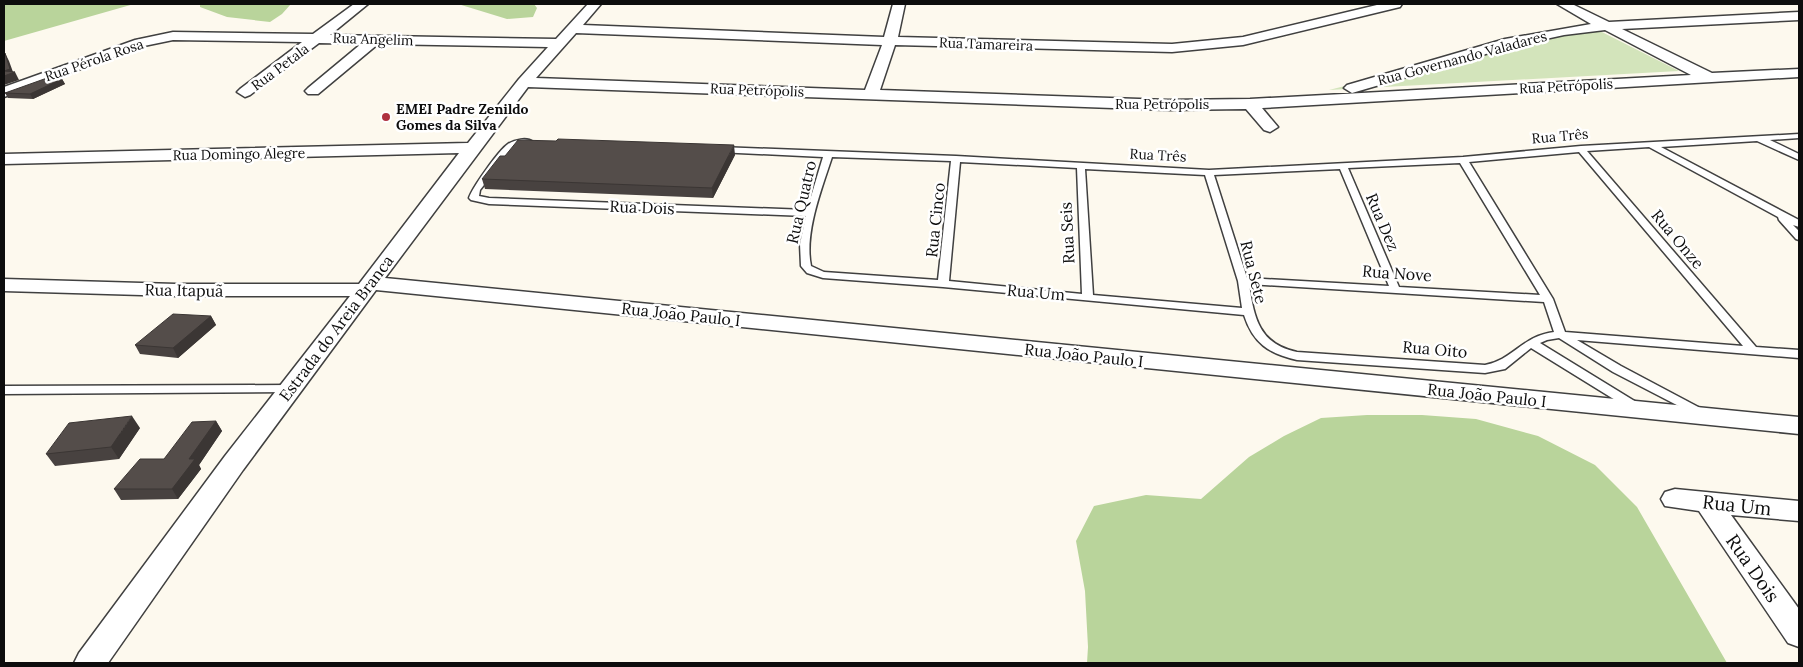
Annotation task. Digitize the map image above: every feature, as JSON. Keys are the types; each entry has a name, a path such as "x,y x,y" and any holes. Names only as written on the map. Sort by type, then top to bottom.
{"street":[{"name":"Rua Petala","path":"245,92 362,4"},
{"name":"Estrada do Areia Branca","path":"90,663 228,470 439,191 524,82 594,4"},
{"path":"871,93 890,41 899,4"},
{"name":"Rua Tamareira","path":"571,30 1073,47 1206,46 1243,41 1396,4"},
{"path":"1563,4 1710,79"},
{"name":"Rua Governando Valadares","path":"1307,100 1521,40 1606,26 1799,16"},
{"name":"Rua Angelim","path":"187,35 558,43"},
{"name":"Rua Pérola Rosa","path":"4,92 140,43 187,35"},
{"path":"313,91 375,39"},
{"name":"Rua Petrópolis","path":"524,82 871,93 1125,105 1250,104 1799,73"},
{"path":"1250,104 1270,127"},
{"name":"Rua Domingo Alegre","path":"4,158 474,148"},
{"name":"Rua Itapuã","path":"4,285 176,290 367,287"},
{"name":"Rua João Paulo I","path":"367,287 1799,426"},
{"name":"Rua Um","path":"1675,499 1799,511"},
{"name":"Rua Dois","path":"1707,502 1799,634"}],"lane":[{"name":"Rua Três","path":"710,150 956,159 1209,173 1463,160 1650,144 1799,136"},
{"path":"1758,138 1799,157"},
{"name":"Rua Dois","path":"534,142 515,144 507,150 476,190 474,198 489,201 811,213"},
{"path":"1650,144 1799,224"},
{"name":"Rua Onze","path":"1581,149 1752,350"},
{"name":"Rua Quatro","path":"823,275 808,269 804,253 811,213 828,155"},
{"name":"Rua Cinco","path":"943,284 956,159"},
{"path":"1463,160 1548,299 1560,335 1617,369 1708,418"},
{"name":"Rua Seis","path":"1081,166 1088,297"},
{"name":"Rua Dez","path":"1343,166 1395,289"},
{"name":"Rua Sete","path":"1209,173 1244,280 1248,312 1254,329 1262,339 1279,351 1297,356"},
{"path":"1778,213 1799,237"},
{"name":"Rua Um","path":"823,275 1248,312"},
{"name":"Rua Nove","path":"1244,280 1548,299"},
{"path":"1560,335 1799,354"},
{"name":"Rua Oito","path":"1297,356 1485,369 1501,366 1531,343 1544,337 1560,335"},
{"path":"1531,343 1641,411"},
{"path":"4,390 290,389"}],"green space":[{"path":"4,4 134,4 4,41"},
{"path":"200,4 291,4 282,14 270,22 227,17 200,7"},
{"path":"458,4 534,4 537,8 533,17 507,19"},
{"path":"1592,27 1679,71 1329,90 1542,36"},
{"path":"1367,415 1422,415 1476,419 1538,436 1595,465 1637,507 1727,663 1087,663 1085,591 1076,541 1094,506 1146,495 1201,499 1249,457 1284,436 1321,418"}],"building":[{"path":"5,53 10,69 4,71 4,54"},
{"path":"4,71 15,72 4,76"},
{"path":"47,78 62,79 30,94 5,93"},
{"path":"558,139 734,145 712,188 482,179 500,156 505,156 518,140 556,141"},
{"path":"173,314 211,316 173,348 135,345"},
{"path":"132,416 111,447 46,454 69,423"},
{"path":"216,421 189,459 195,459 172,489 114,489 140,459 164,459 192,422"}],"place":[{"name":"EMEI Padre Zenildo Gomes da Silva","path":"386,117"}]}
